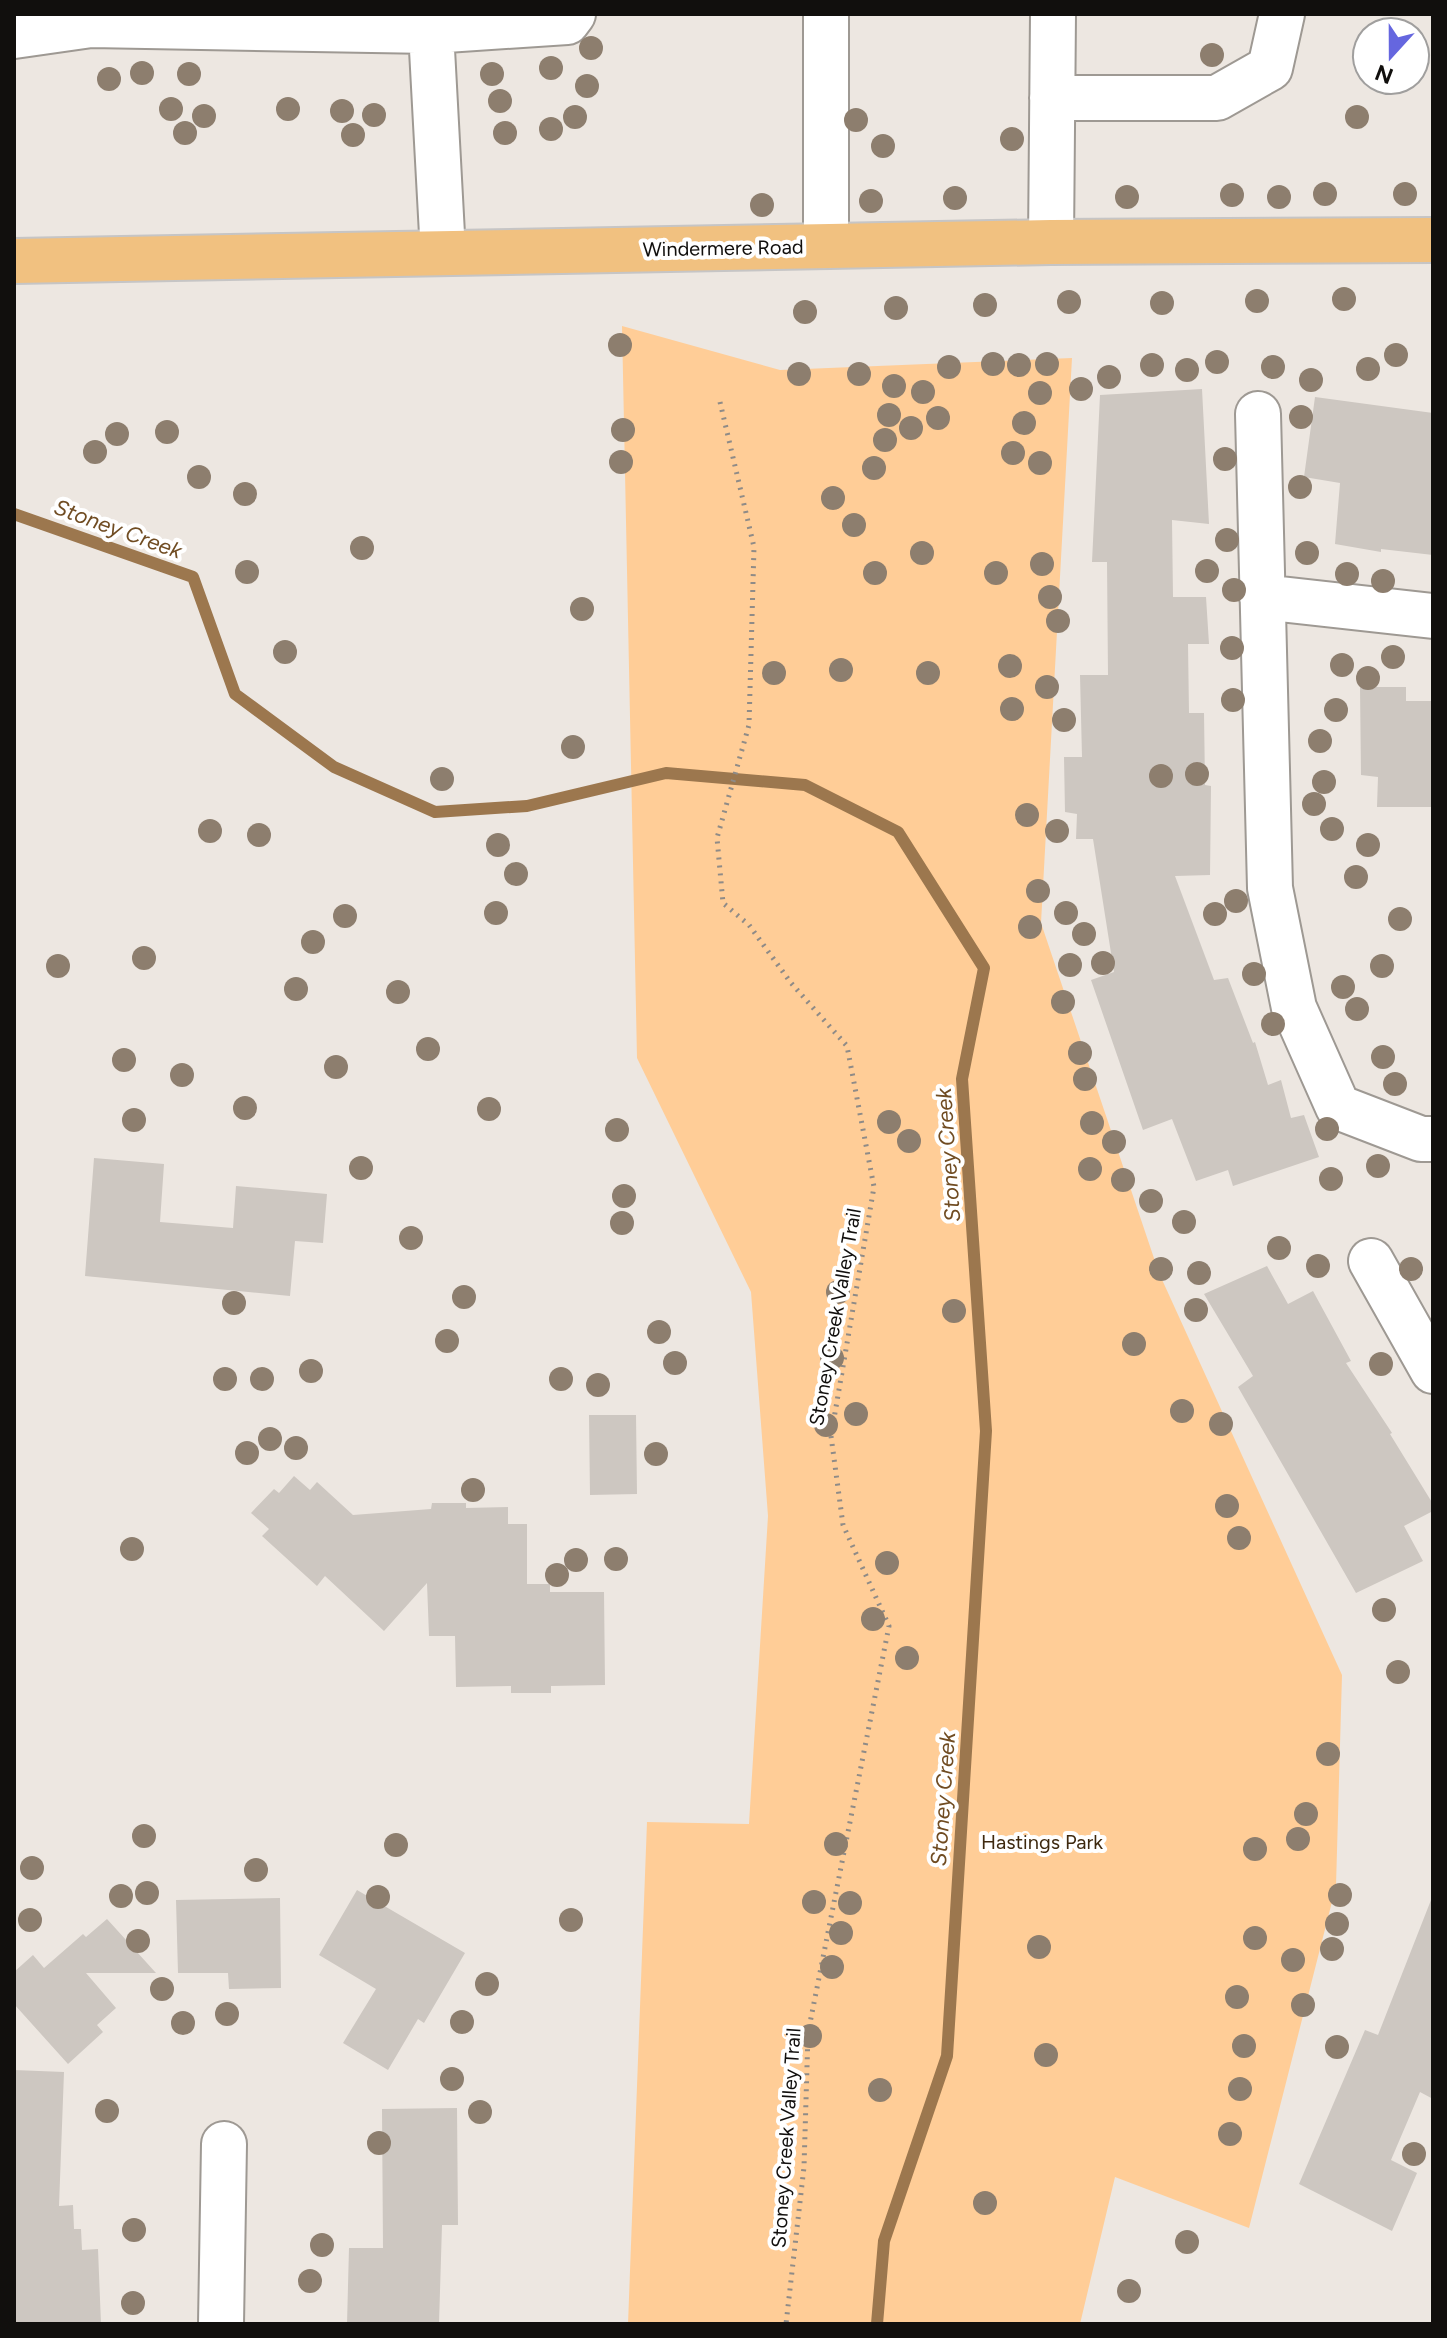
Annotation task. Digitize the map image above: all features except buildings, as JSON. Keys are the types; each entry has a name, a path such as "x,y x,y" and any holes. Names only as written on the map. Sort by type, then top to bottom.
{"main road":[{"name":"Windermere Road","path":"14,261 1051,242 1433,240"}],"street":[{"path":"14,36 90,19 431,31 567,22 573,14"},
{"path":"826,14 826,246"},
{"path":"1051,242 1053,14"},
{"path":"1052,98 1217,98 1270,68 1282,14"},
{"path":"431,31 443,253"},
{"path":"1258,414 1270,888 1294,1008 1338,1107 1421,1139 1433,1139"},
{"path":"1262,597 1433,616"},
{"path":"1371,1261 1433,1371"},
{"path":"221,2324 224,2144"}],"path":[{"name":"Stoney Creek Valley Trail","path":"720,402 754,547 749,725 717,838 723,903 749,925 791,983 847,1046 874,1187 831,1436 843,1525 889,1626 808,2033 804,2167 786,2324"}],"green space":[{"name":"Hastings Park","path":"622,326 780,370 1072,358 1041,923 1159,1273 1342,1675 1336,1886 1249,2228 1115,2177 1080,2324 628,2324 647,1822 749,1824 768,1516 751,1292 637,1058"}],"waterway":[{"name":"Stoney Creek","path":"14,514 193,577 235,694 334,767 435,812 527,806 666,773 805,785 898,832 984,968 962,1079 986,1431 947,2056 884,2241 877,2324"}]}
